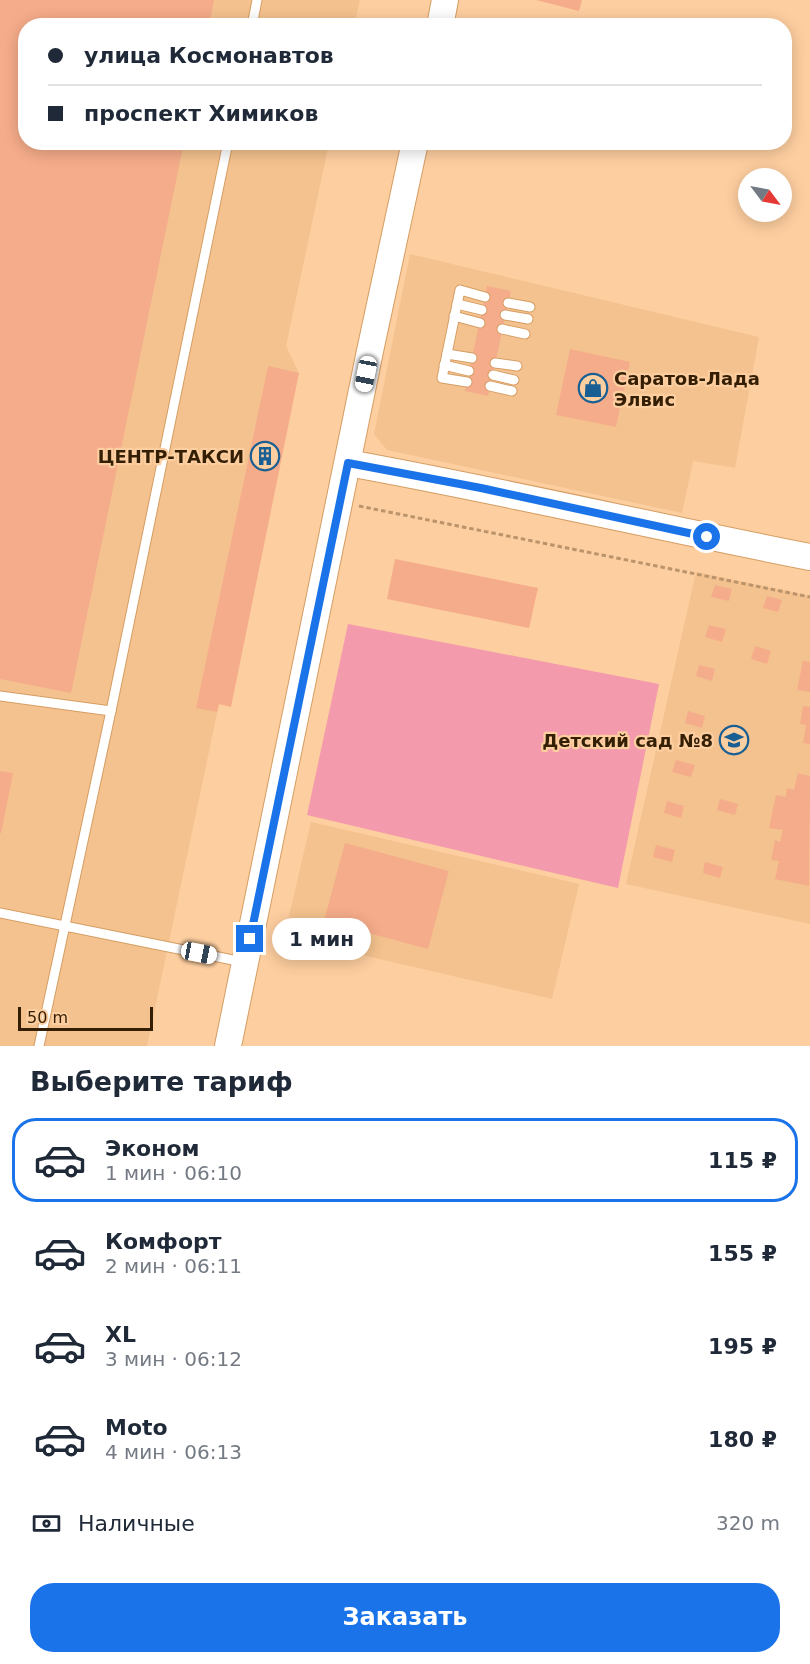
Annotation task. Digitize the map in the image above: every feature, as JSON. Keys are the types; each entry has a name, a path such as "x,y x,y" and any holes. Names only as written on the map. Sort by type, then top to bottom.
{"main road":[{"path":"442,18 445,0"},
{"path":"228,1046 413,150"},
{"path":"348,463 481,488 666,529 810,557"}],"lane":[{"path":"254,18 257,0"},
{"path":"39,1046 111,711 226,150"},
{"path":"467,382 442,378 454,316 460,290 485,297"},
{"path":"508,303 530,307"},
{"path":"457,304 482,310"},
{"path":"505,315 528,320"},
{"path":"454,316 480,323"},
{"path":"502,329 525,334"},
{"path":"447,354 472,358"},
{"path":"495,363 518,366"},
{"path":"444,365 469,371"},
{"path":"493,375 514,380"},
{"path":"490,386 512,391"},
{"path":"0,696 111,711"},
{"path":"0,913 245,962"}],"path":[{"path":"339,502 810,597"}],"shaded area":[{"path":"0,0 360,0 356,18 18,18 18,150 328,150 286,346 299,373 268,367 196,708 219,704 147,1046 0,1046"},
{"path":"410,254 759,337 735,468 693,461 682,513 387,450 374,434"},
{"name":"Детский сад №8","path":"696,572 810,596 810,924 626,884"},
{"path":"348,624 659,684 618,888 307,815"},
{"path":"311,822 579,884 552,999 284,937"}],"building":[{"path":"0,0 214,0 211,18 18,18 18,150 182,150 71,693 0,679"},
{"path":"536,0 582,0 579,11"},
{"path":"487,286 511,291 488,396 465,391"},
{"name":"Саратов-Лада Элвис","path":"570,349 630,362 616,427 556,415"},
{"path":"268,366 299,373 231,707 219,704 217,712 196,708"},
{"path":"395,559 538,588 529,628 387,599"},
{"path":"715,585 732,589 729,601 711,597"},
{"path":"767,596 782,600 778,612 763,608"},
{"path":"709,625 726,629 722,642 705,637"},
{"path":"755,646 771,651 767,664 751,659"},
{"path":"803,661 810,662 810,692 797,690"},
{"path":"699,665 715,669 712,681 696,676"},
{"path":"803,706 810,707 810,744 803,743 806,725 800,724"},
{"path":"688,711 705,716 702,728 685,723"},
{"path":"676,760 695,765 691,777 672,772"},
{"path":"0,771 13,773 1,833 0,833"},
{"path":"798,773 810,776 809,886 775,879 779,861 771,860 775,840 780,842 783,830 769,828 776,795 786,797 787,788 794,790"},
{"path":"720,799 738,804 735,815 717,810"},
{"path":"667,801 684,806 681,818 664,813"},
{"path":"345,843 449,871 428,949 324,921"},
{"path":"656,845 675,850 672,862 653,857"},
{"path":"705,862 723,867 720,878 703,873"}],"place":[{"name":"Саратов-Лада Элвис","path":"593,388"},
{"name":"ЦЕНТР-ТАКСИ","path":"265,456"},
{"name":"Детский сад №8","path":"734,740"}],"route":[{"path":"250,939 348,463 481,488 707,537"}]}
